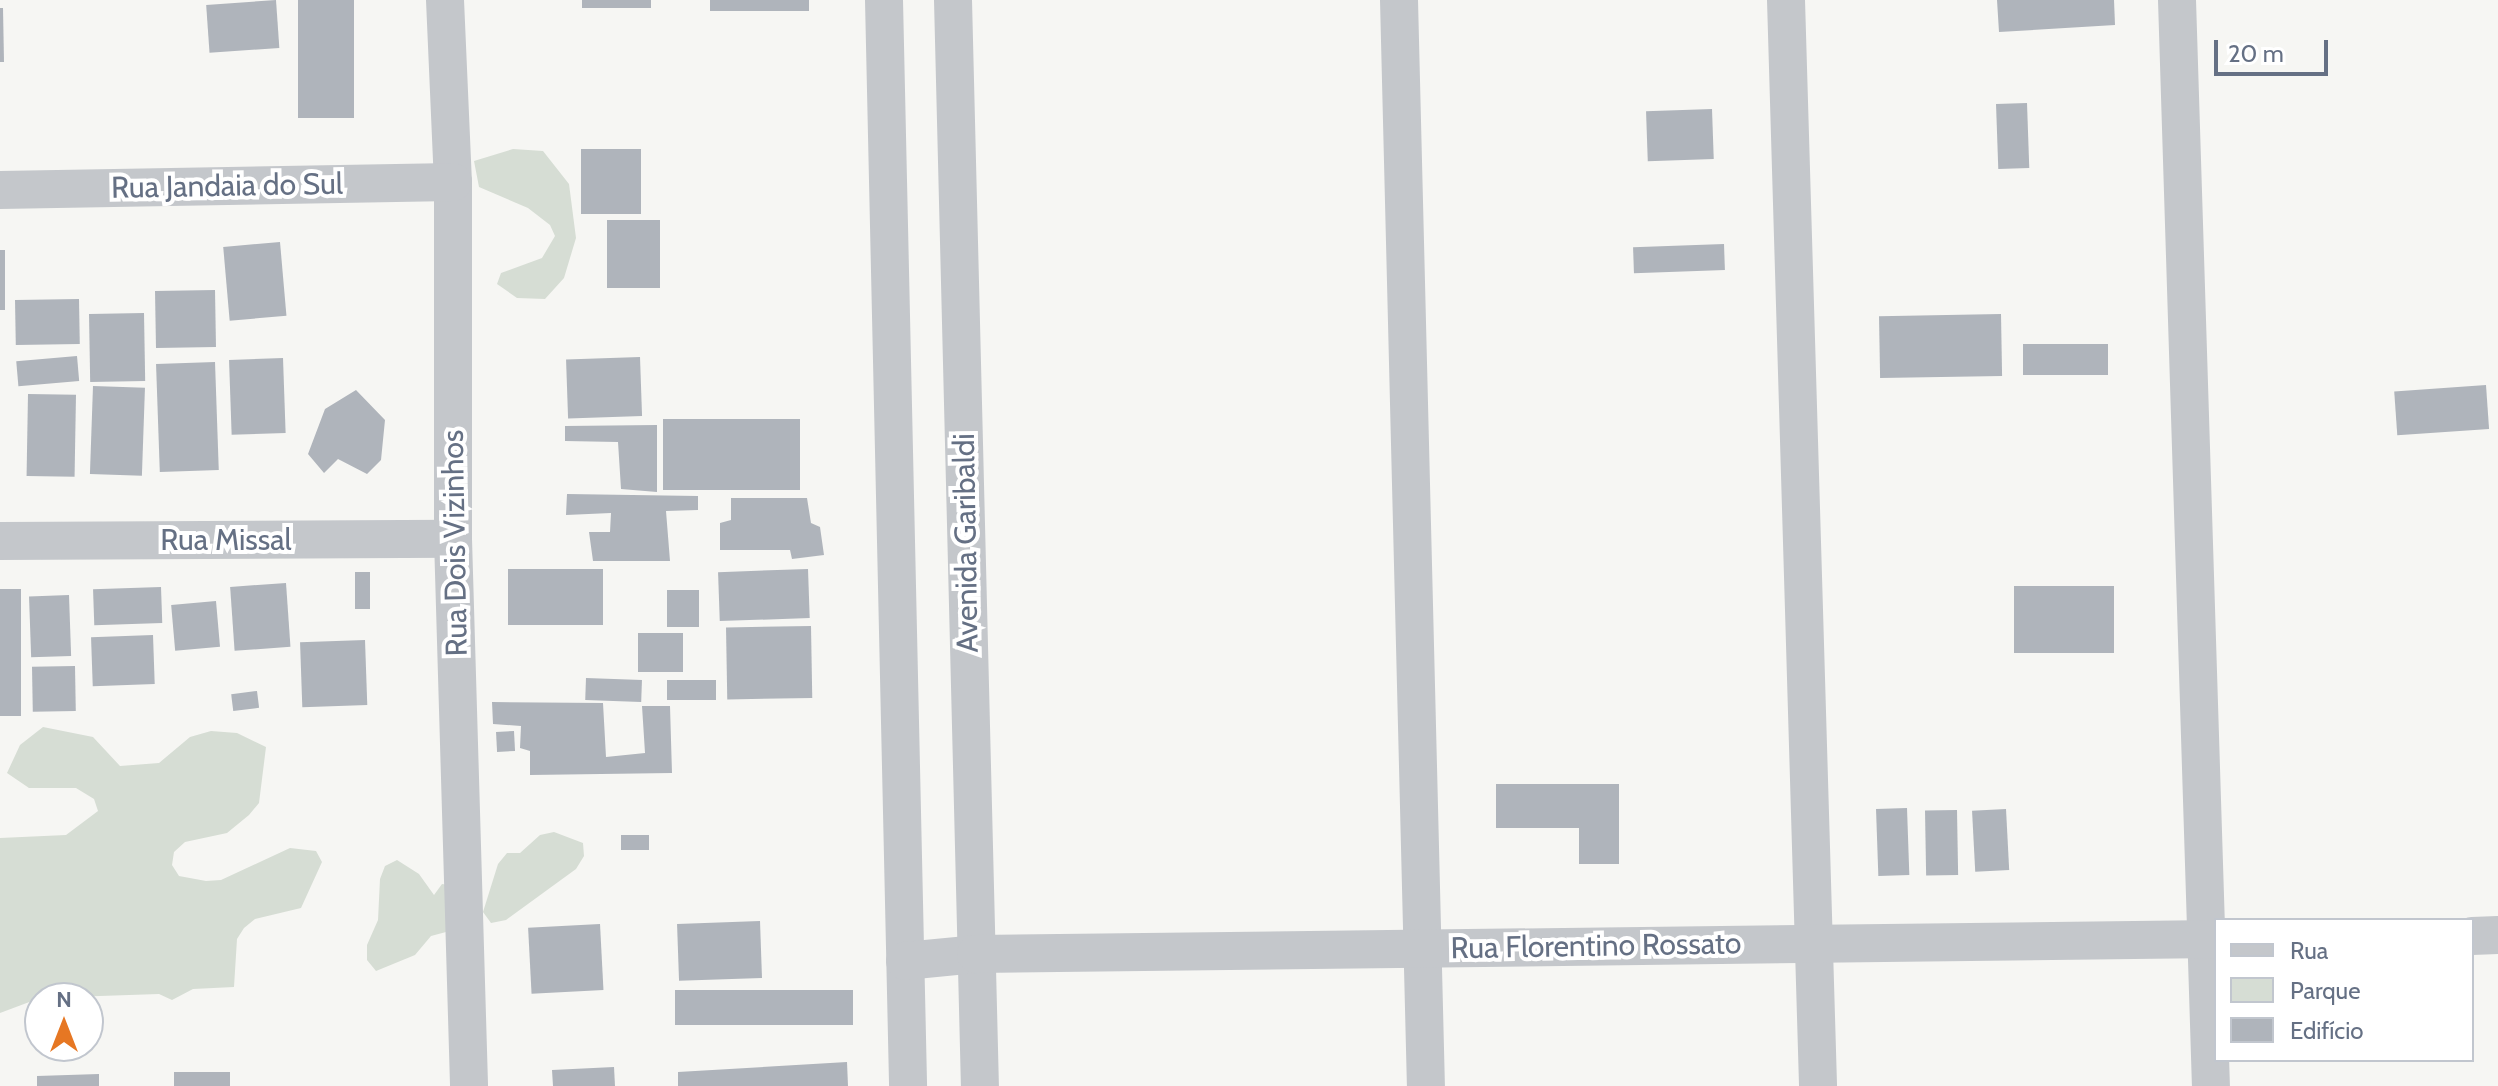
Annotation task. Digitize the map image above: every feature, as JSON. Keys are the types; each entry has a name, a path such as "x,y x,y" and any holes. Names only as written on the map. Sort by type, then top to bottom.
{"street":[{"name":"Rua Dois Vizinhos","path":"445,0 453,182 453,539 469,1086"},
{"path":"884,0 908,1086"},
{"name":"Avenida Garibaldi","path":"953,0 980,1086"},
{"path":"1399,0 1426,1086"},
{"path":"1786,0 1818,1086"},
{"path":"2177,0 2211,939 2211,1086"},
{"name":"Rua Jandaia do Sul","path":"0,190 453,182"},
{"name":"Rua Missal","path":"0,541 453,539"},
{"path":"2474,936 2498,935"},
{"name":"Rua Florentino Rossato","path":"905,961 976,954 2211,939"}],"green space":[{"path":"513,149 543,151 569,184 576,238 564,278 545,299 517,298 497,284 501,273 542,258 555,236 550,225 528,208 479,187 474,161"},
{"path":"43,727 93,737 120,766 159,763 190,737 211,731 237,733 266,747 259,803 227,833 185,842 174,852 172,865 179,876 206,881 221,880 290,848 316,851 322,862 301,908 255,919 244,928 237,939 234,987 193,989 172,1000 159,994 104,996 104,982 24,982 24,1004 0,1013 0,838 66,835 98,811 94,799 76,788 29,788 7,773 20,745"},
{"path":"554,832 583,843 584,856 576,869 506,920 491,923 483,912 498,864 507,853 520,853 540,835"},
{"path":"397,860 419,874 434,895 442,884 456,886 446,932 431,936 415,955 376,971 367,960 367,945 378,920 380,879 385,866"}],"building":[{"path":"276,0 279,48 210,53 206,5"},
{"path":"298,0 354,0 354,118 298,118"},
{"path":"582,0 651,0 651,8 582,8"},
{"path":"710,0 809,0 809,11 710,11"},
{"path":"1997,0 2114,0 2115,25 1999,32"},
{"path":"0,8 3,8 4,62 0,62"},
{"path":"2027,103 2029,168 1998,169 1996,104"},
{"path":"1712,109 1714,159 1648,161 1646,111"},
{"path":"581,149 641,149 641,214 581,214"},
{"path":"607,220 660,220 660,288 607,288"},
{"path":"280,242 286,316 230,321 223,247"},
{"path":"1724,244 1725,270 1634,273 1633,247"},
{"path":"0,250 5,250 5,310 0,310"},
{"path":"215,290 216,347 156,348 155,291"},
{"path":"79,299 80,344 16,345 15,300"},
{"path":"144,313 145,381 90,382 89,314"},
{"path":"2001,314 2002,376 1880,378 1879,316"},
{"path":"2023,344 2108,344 2108,375 2023,375"},
{"path":"77,356 79,381 18,386 16,361"},
{"path":"640,357 642,416 568,419 566,360"},
{"path":"283,358 286,433 232,435 229,360"},
{"path":"215,362 219,470 160,472 156,364"},
{"path":"2486,385 2489,429 2397,435 2394,391"},
{"path":"93,386 145,388 142,476 90,474"},
{"path":"356,390 385,420 381,460 367,474 338,459 324,473 308,454 325,409"},
{"path":"28,394 76,395 75,477 27,476"},
{"path":"663,419 800,419 800,490 663,490"},
{"path":"657,425 657,492 621,489 618,442 565,441 565,426"},
{"path":"567,494 698,496 698,510 666,511 670,561 593,561 589,532 610,532 611,513 566,515"},
{"path":"731,498 807,498 811,523 820,527 824,555 792,559 790,550 720,550 720,523 731,520"},
{"path":"508,569 603,569 603,625 508,625"},
{"path":"808,569 810,618 720,621 718,572"},
{"path":"355,572 370,572 370,609 355,609"},
{"path":"286,583 290,647 235,651 230,587"},
{"path":"2014,586 2114,586 2114,653 2014,653"},
{"path":"161,587 162,623 94,625 93,589"},
{"path":"0,589 21,589 21,716 0,716"},
{"path":"667,590 699,590 699,627 667,627"},
{"path":"69,595 71,656 31,657 29,596"},
{"path":"216,601 220,647 175,651 171,605"},
{"path":"811,626 812,698 727,699 726,627"},
{"path":"638,633 683,633 683,672 638,672"},
{"path":"153,635 155,684 93,686 91,637"},
{"path":"365,640 367,705 302,707 300,642"},
{"path":"75,666 76,711 33,712 32,667"},
{"path":"586,678 642,680 641,702 585,700"},
{"path":"667,680 716,680 716,700 667,700"},
{"path":"257,691 259,708 233,711 231,694"},
{"path":"492,702 603,703 606,757 645,753 642,706 670,706 672,773 530,775 530,751 520,748 521,726 493,724"},
{"path":"514,731 515,751 497,752 496,732"},
{"path":"1496,784 1619,784 1619,864 1579,864 1579,828 1496,828"},
{"path":"1907,808 1909,875 1878,876 1876,809"},
{"path":"2006,809 2009,870 1975,872 1972,811"},
{"path":"1957,810 1958,875 1926,876 1925,811"},
{"path":"621,835 649,835 649,850 621,850"},
{"path":"760,921 762,978 679,981 677,924"},
{"path":"600,924 603,990 532,994 528,928"},
{"path":"675,990 853,990 853,1025 675,1025"},
{"path":"847,1062 848,1086 678,1086 678,1072"},
{"path":"614,1067 615,1086 553,1086 552,1070"},
{"path":"174,1072 230,1072 230,1086 174,1086"},
{"path":"99,1074 99,1086 37,1086 37,1076"}]}
